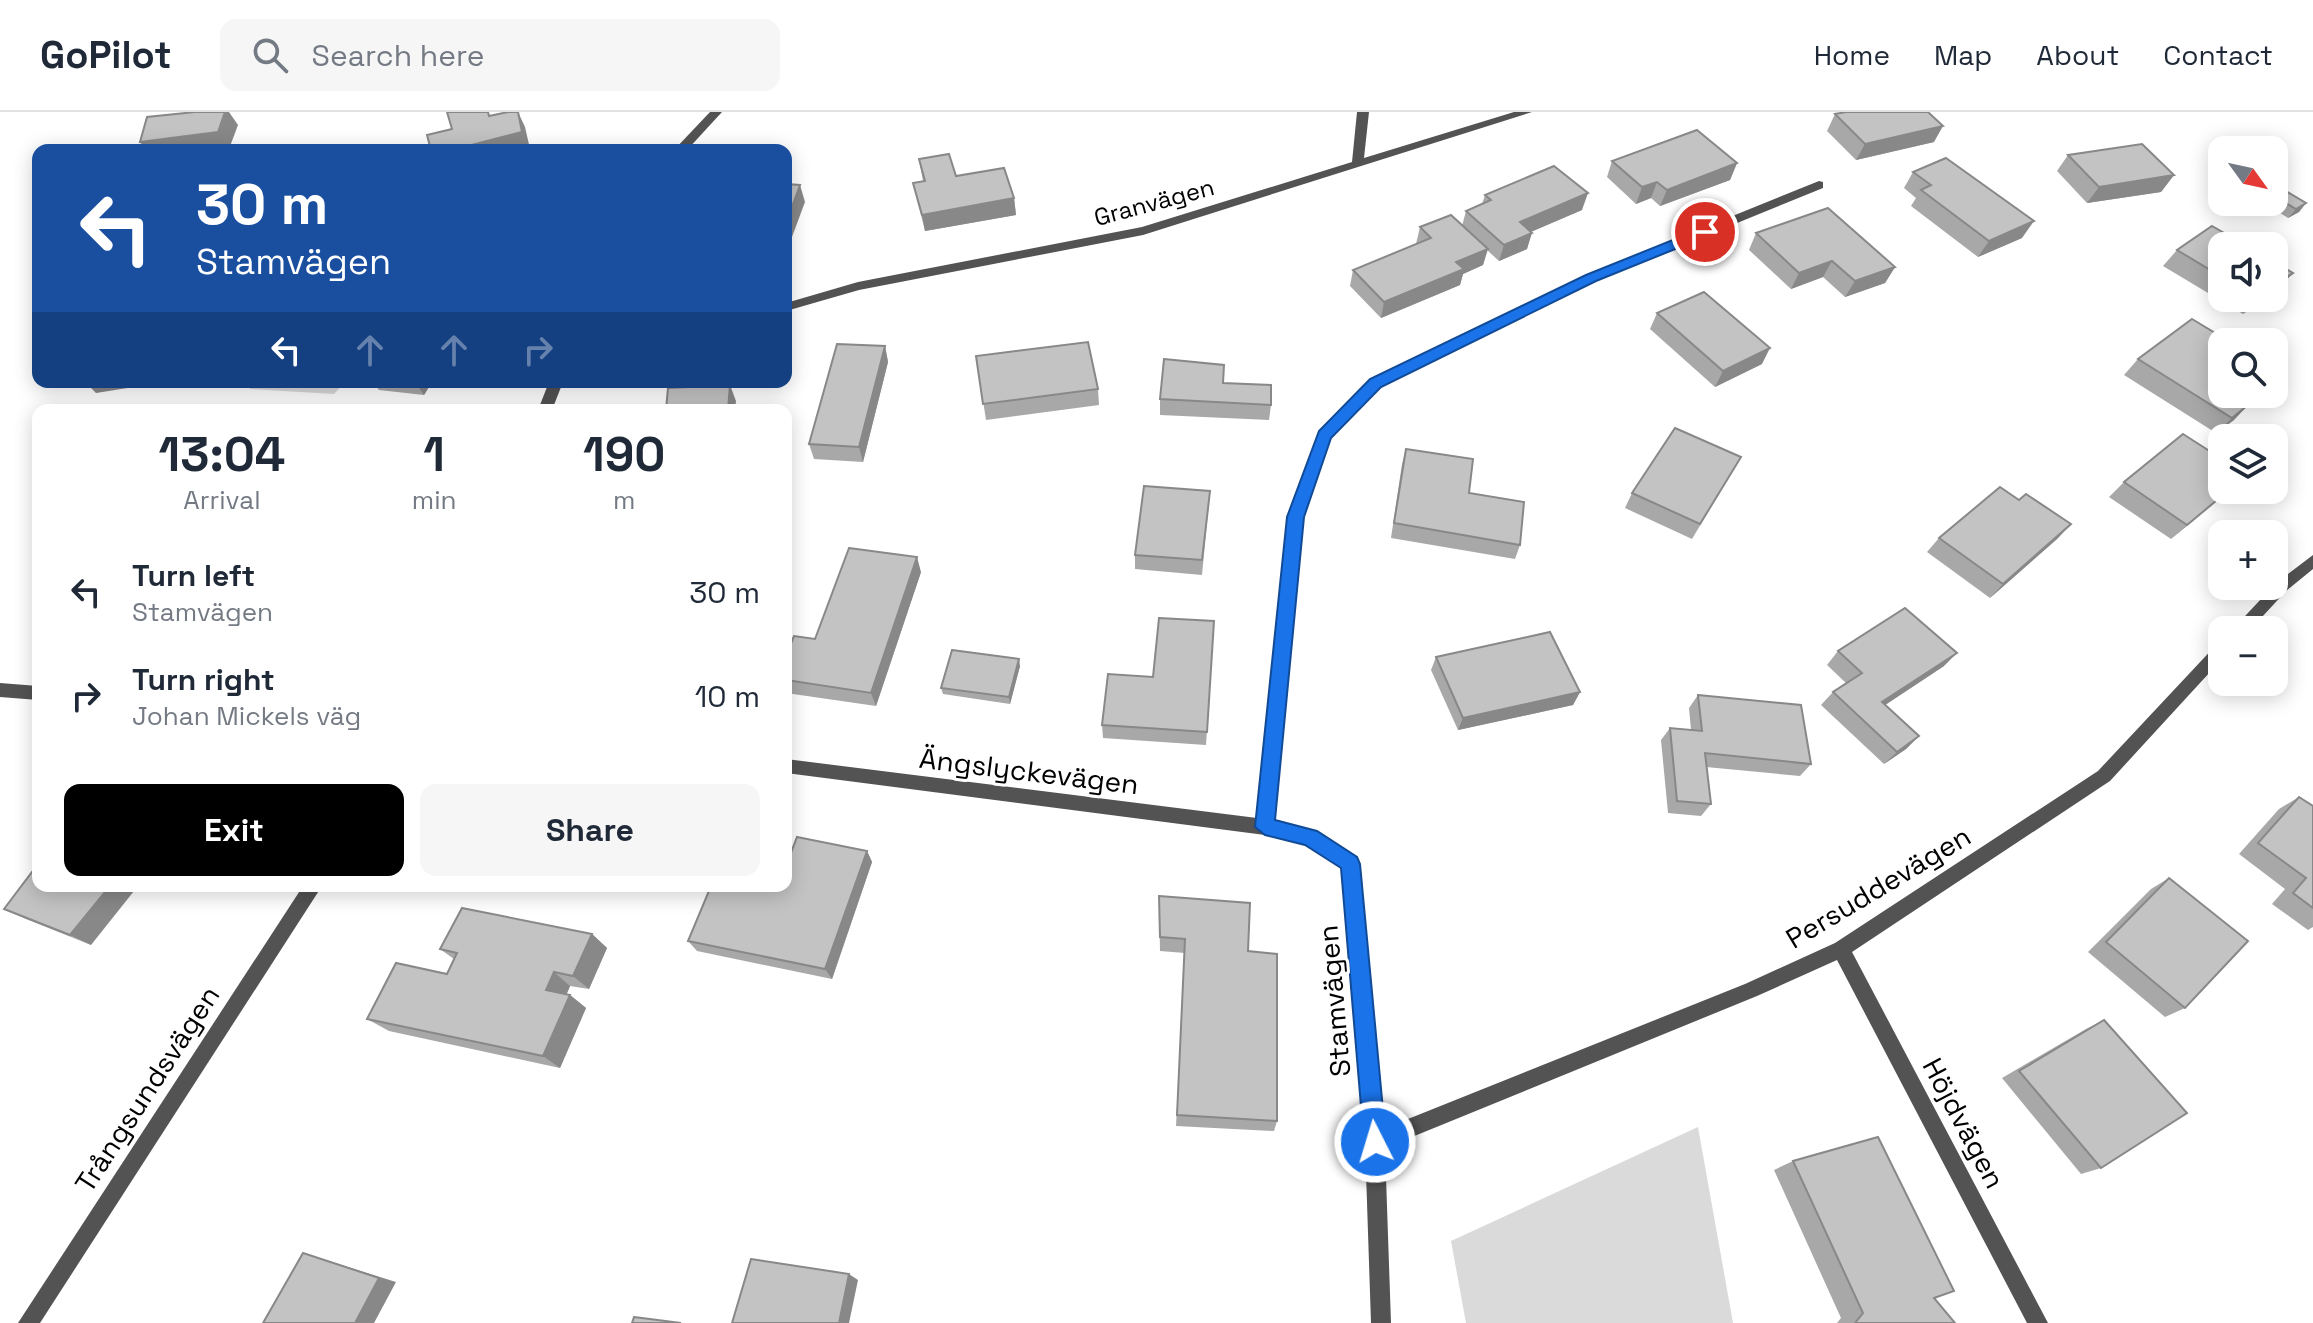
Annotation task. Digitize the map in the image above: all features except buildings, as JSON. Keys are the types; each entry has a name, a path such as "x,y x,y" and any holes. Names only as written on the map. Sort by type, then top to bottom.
{"street":[{"path":"686,144 716,112"},
{"path":"1358,165 1363,112"},
{"name":"Granvägen","path":"792,305 858,286 1143,231 1526,112"},
{"path":"1265,827 1296,517 1324,435 1375,383 1591,278 1819,185"},
{"path":"2253,616 2281,587 2313,561"},
{"name":"Persuddevägen","path":"1375,1142 1751,990 1841,949 2104,776 2208,664"},
{"path":"0,690 32,693"},
{"name":"Ängslyckevägen","path":"792,767 1265,827"},
{"name":"Stamvägen","path":"1265,827 1310,837 1350,864 1375,1142 1381,1323"},
{"name":"Trångsundsvägen","path":"28,1323 309,892"},
{"name":"Höjdvägen","path":"1841,949 2038,1323"}],"shaded area":[{"path":"249,388 340,388 334,394"},
{"path":"1698,1127 1733,1323 1466,1323 1451,1241"}],"route":[{"path":"1375,1142 1350,864 1310,837 1265,827 1296,517 1324,435 1375,383 1591,278 1705,232"}]}
